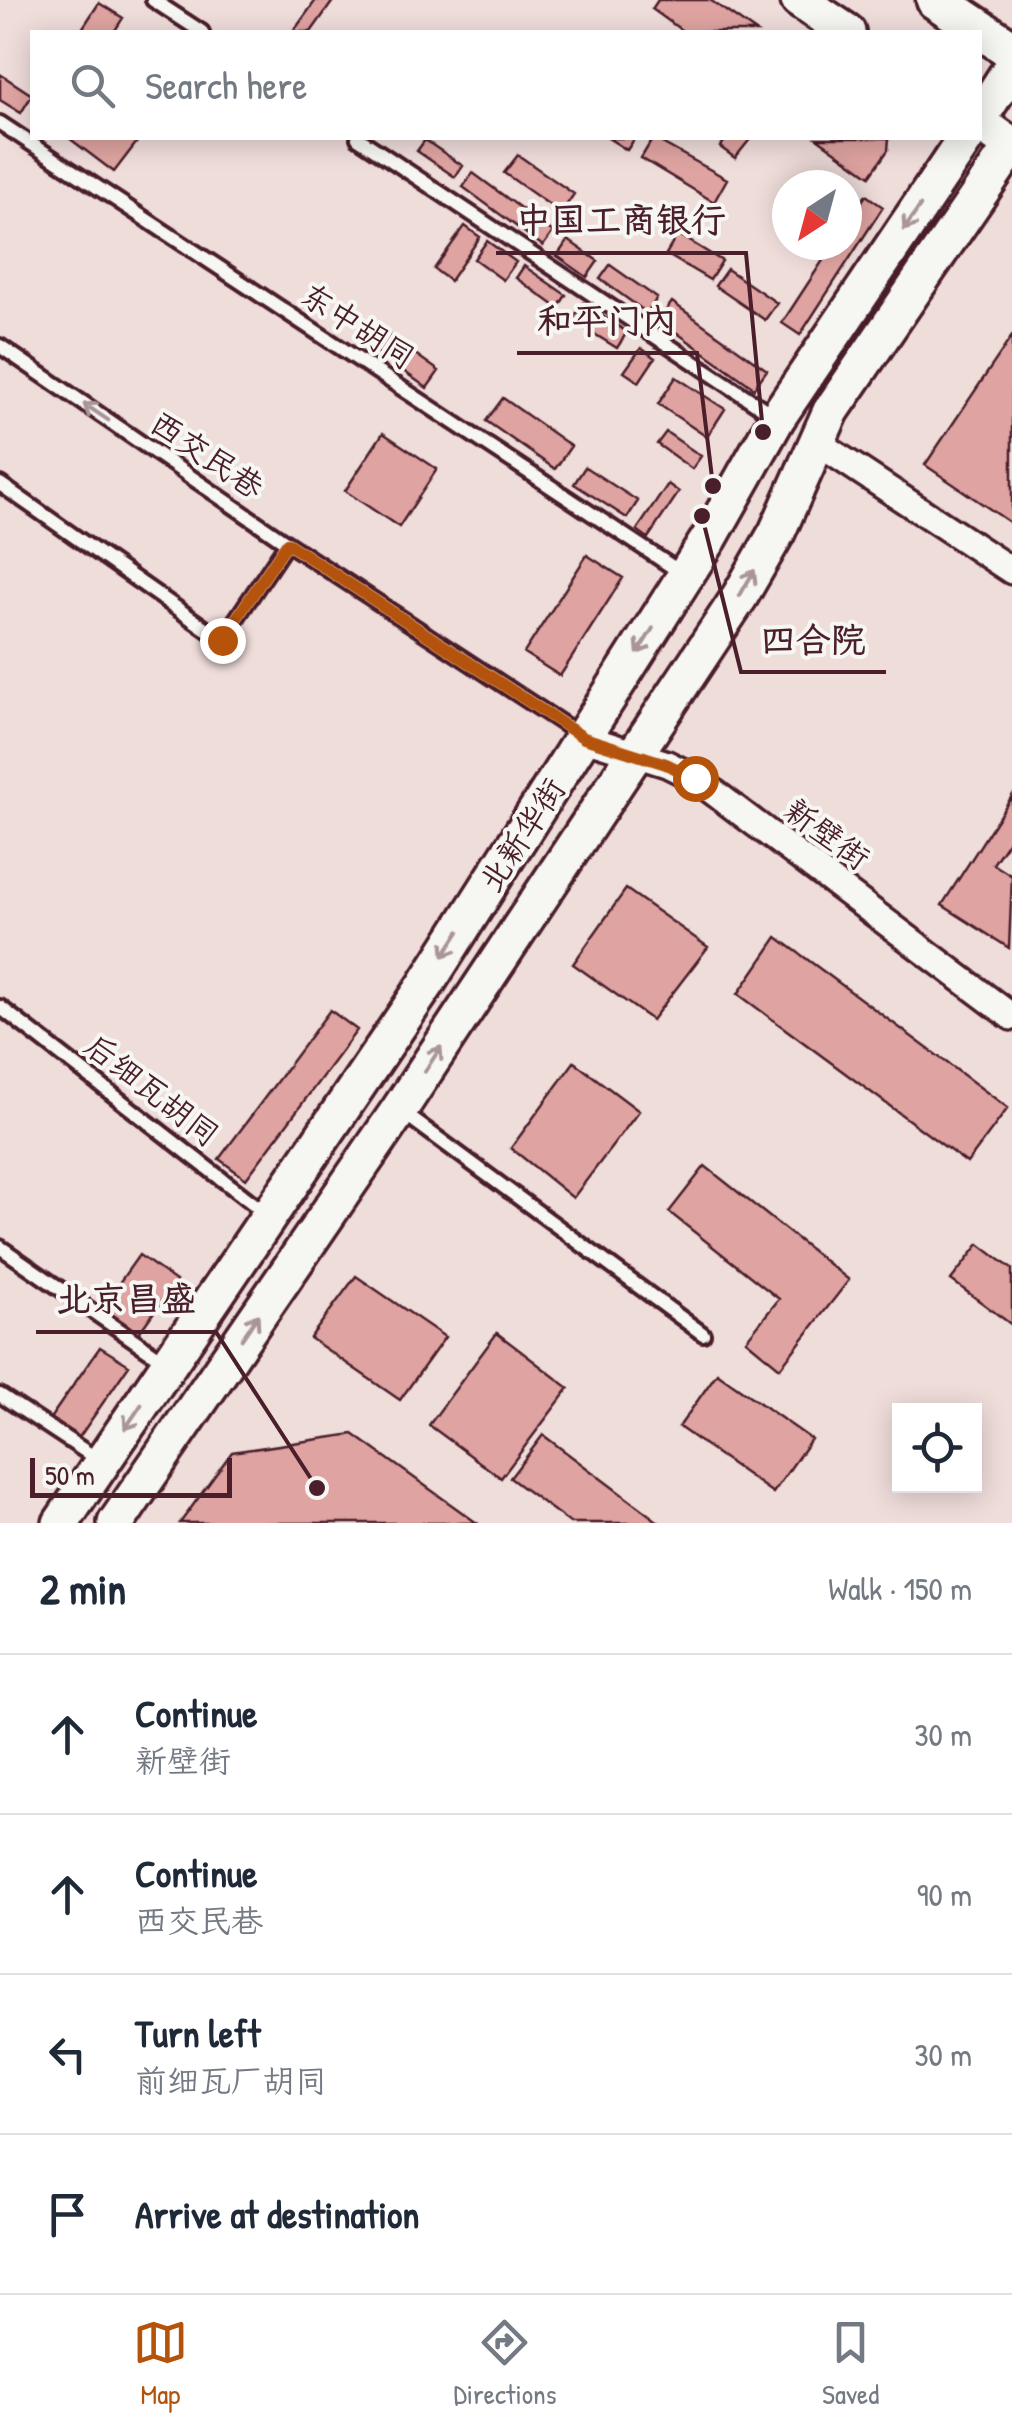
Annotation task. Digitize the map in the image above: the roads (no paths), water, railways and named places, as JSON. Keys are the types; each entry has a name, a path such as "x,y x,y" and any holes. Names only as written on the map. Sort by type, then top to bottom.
{"main road":[{"path":"936,0 982,30"},
{"path":"982,30 1012,50"}],"street":[{"path":"799,0 844,30"},
{"path":"982,117 1012,67"},
{"path":"982,122 1012,146"},
{"name":"北新华街","path":"61,1523 270,1216 584,738 777,418 965,140"},
{"name":"北新华街","path":"116,1523 400,1110 758,564 831,410 1012,146"},
{"path":"815,441 1012,571"},
{"name":"新壁街","path":"584,738 695,778 1012,1017"}],"lane":[{"path":"153,0 199,30"},
{"name":"东中胡同","path":"0,123 685,576"},
{"path":"361,140 777,418"},
{"name":"西交民巷","path":"0,346 287,543 584,738"},
{"path":"0,484 222,640 287,543"},
{"name":"后细瓦胡同","path":"0,1006 270,1216"},
{"path":"400,1110 703,1334"},
{"path":"0,1247 169,1364"},
{"path":"0,1395 102,1462"}],"place":[{"name":"中国工商银行","path":"763,432"},
{"name":"和平门内","path":"713,486"},
{"name":"四合院","path":"702,516"},
{"name":"北京昌盛","path":"317,1488"}]}
